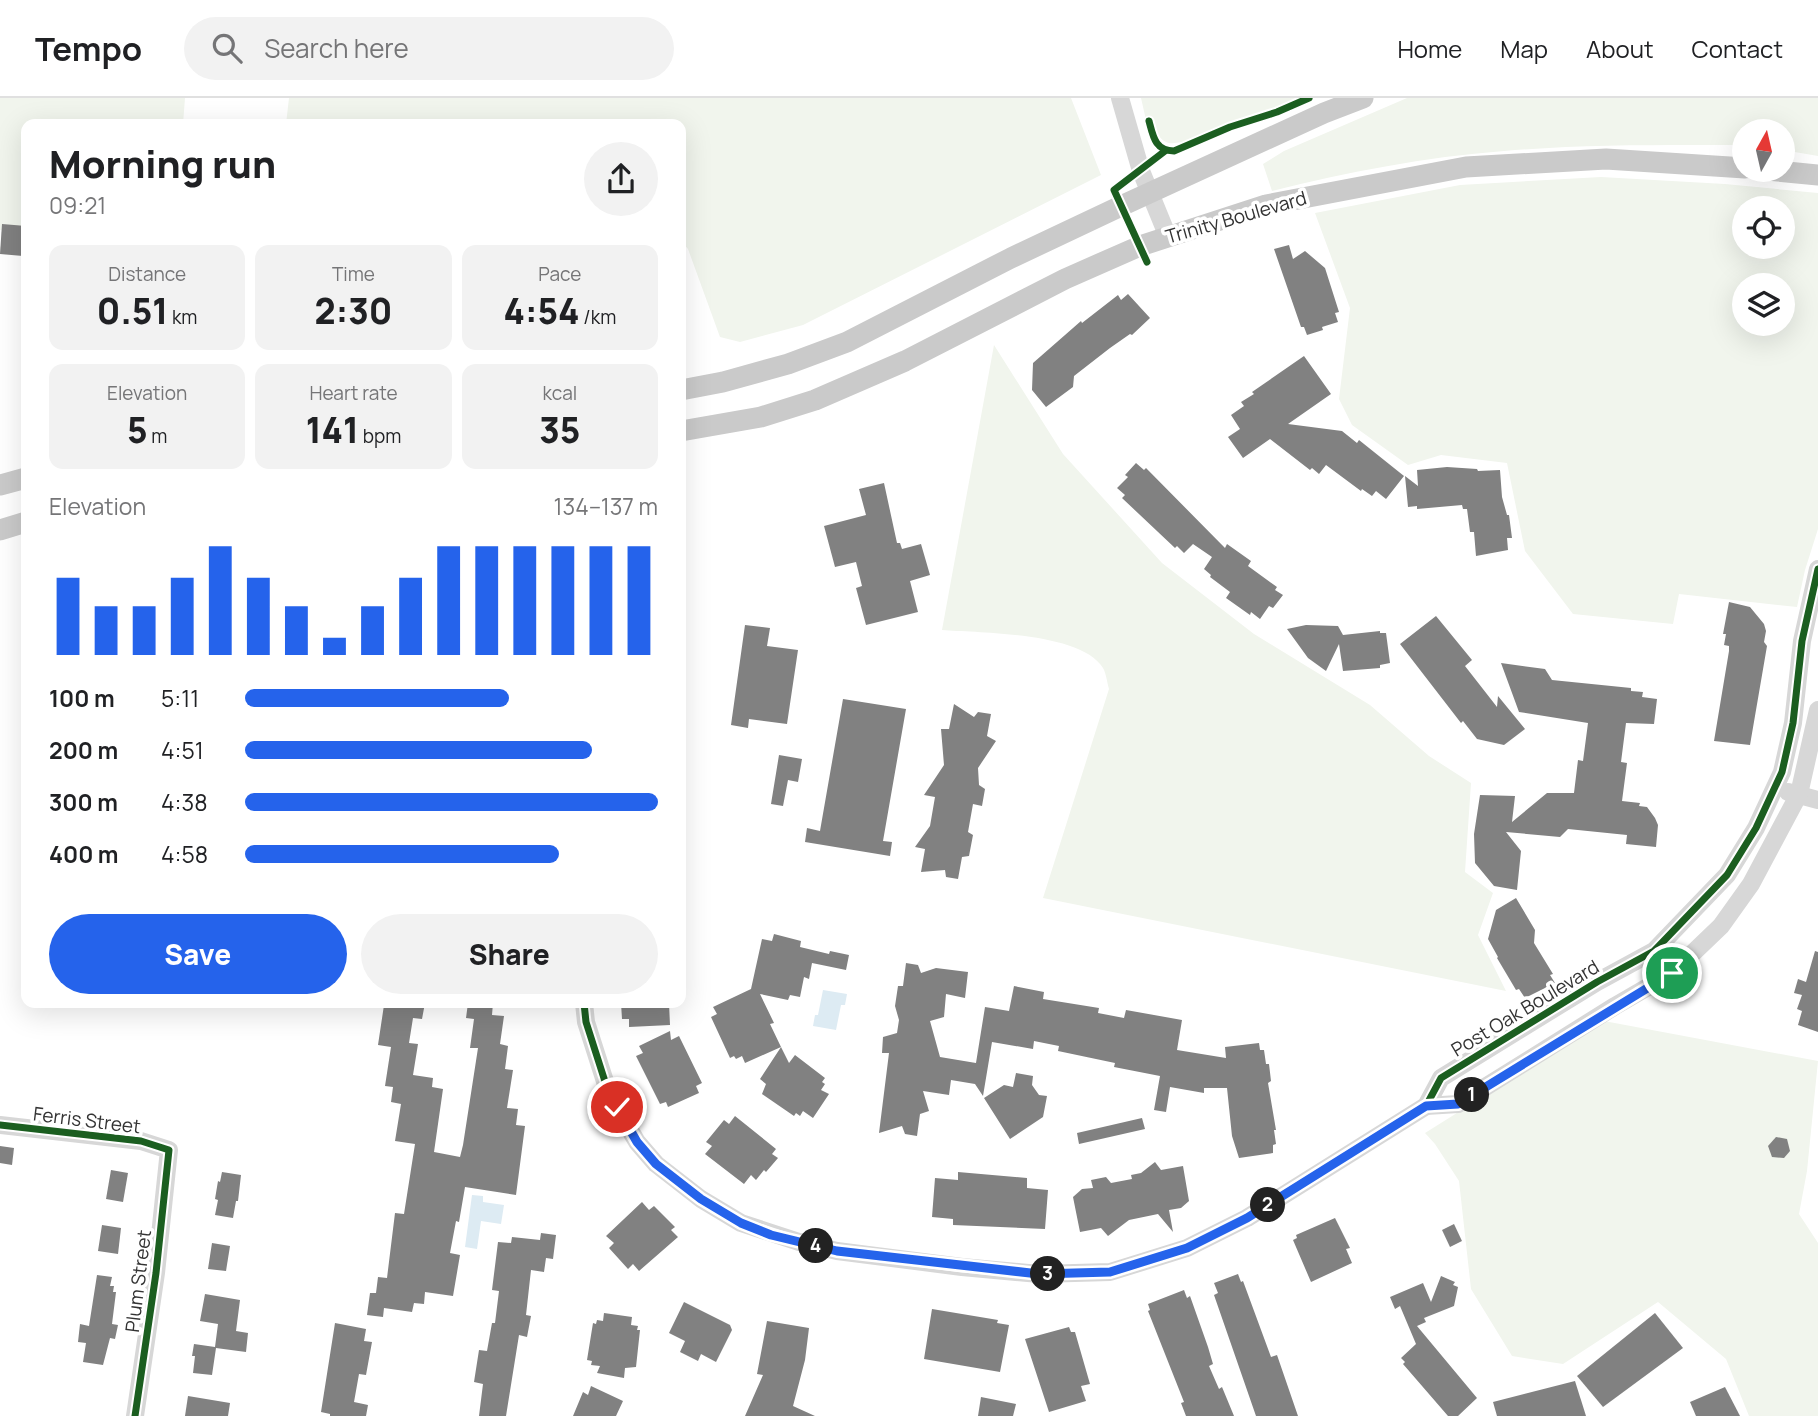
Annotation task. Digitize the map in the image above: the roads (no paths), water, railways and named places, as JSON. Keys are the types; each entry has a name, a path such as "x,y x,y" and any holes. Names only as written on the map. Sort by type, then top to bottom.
{"main road":[{"path":"686,389 788,364 847,342 1011,258 1363,98"},
{"name":"Trinity Boulevard","path":"686,430 761,417 815,400 905,360 1065,279 1140,246 1266,205 1466,167 1606,159 1732,166"},
{"path":"1796,173 1818,175"},
{"path":"0,485 21,479"},
{"path":"0,530 21,524"}],"street":[{"path":"1120,98 1149,193 1168,237"},
{"name":"Post Oak Boulevard","path":"1426,1106 1441,1078 1597,982 1654,951 1727,875 1756,828 1782,772 1793,723 1802,641 1818,569"},
{"name":"Post Oak Boulevard","path":"585,1008 586,1022 609,1094 637,1142 656,1164 701,1199 741,1223 837,1251 1039,1274 1110,1272 1187,1248 1247,1218 1426,1106 1458,1104 1672,973 1721,926 1751,884 1799,794 1818,710"},
{"path":"1774,789 1818,800"},
{"name":"Ferris Street","path":"0,1125 141,1141 169,1150"},
{"name":"Plum Street","path":"135,1416 156,1273 169,1150"}]}
